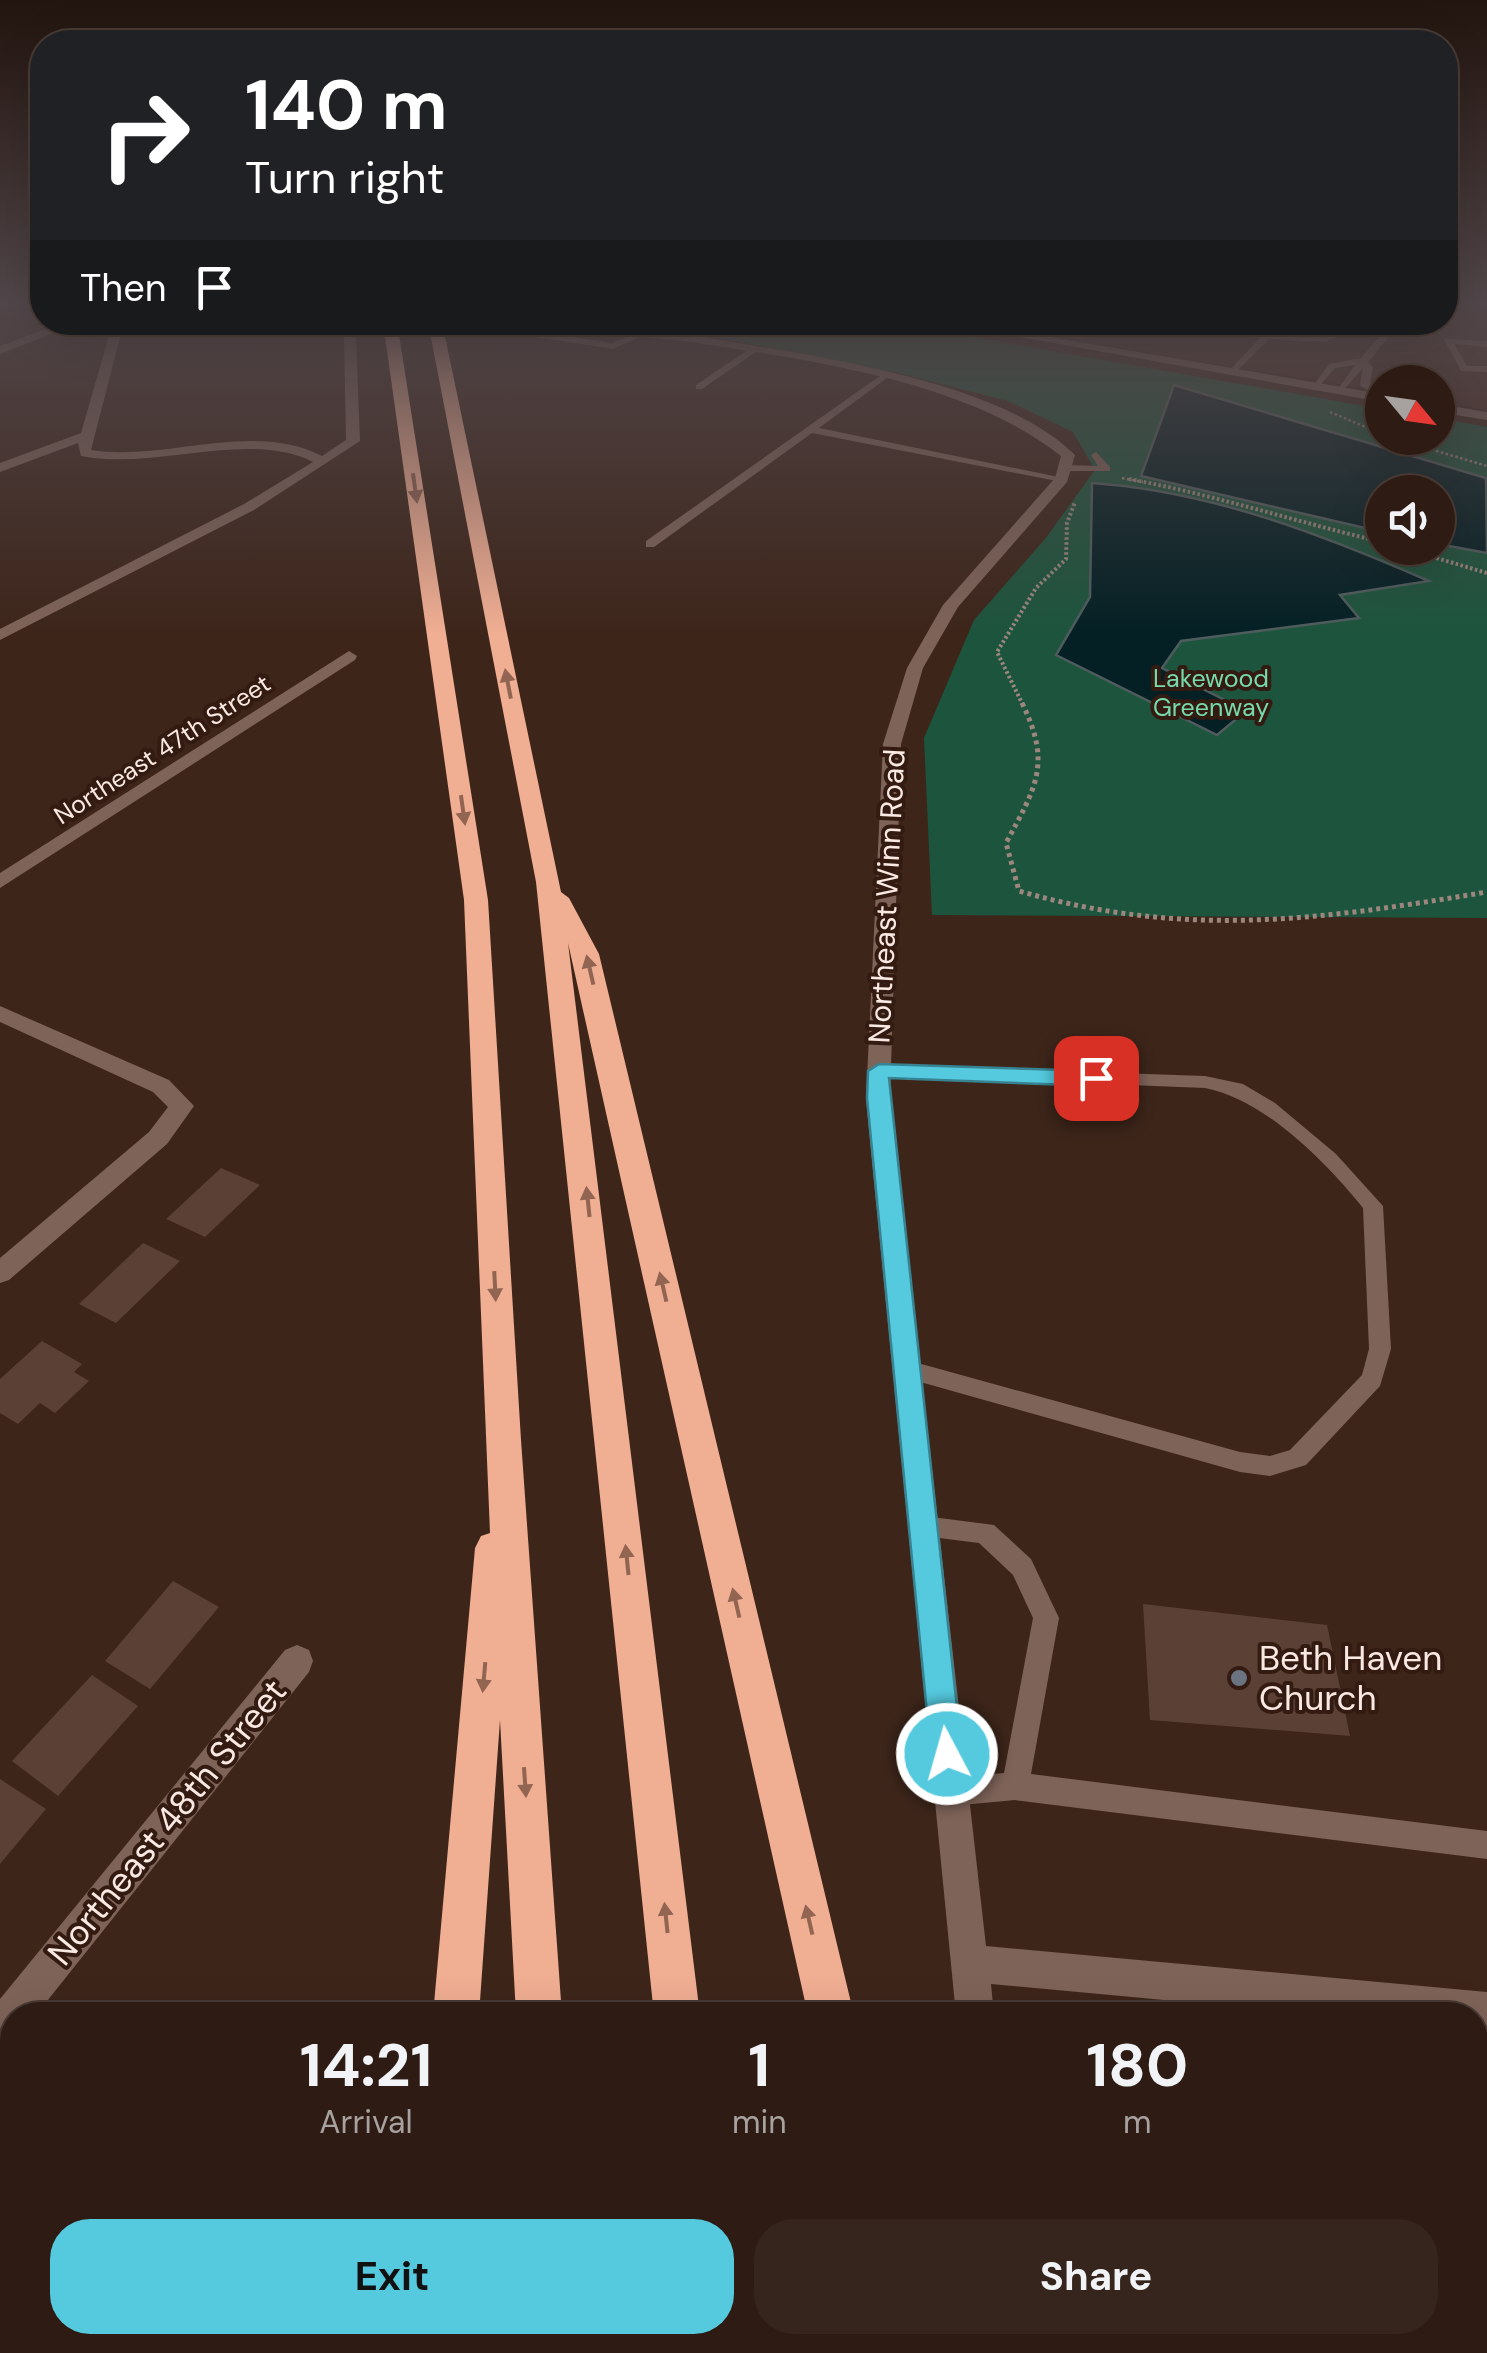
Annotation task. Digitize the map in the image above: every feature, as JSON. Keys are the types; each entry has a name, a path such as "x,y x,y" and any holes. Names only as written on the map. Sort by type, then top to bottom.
{"highway":[{"path":"404,414 476,900 503,1440 539,2002"},
{"path":"454,414 548,882 578,1113 676,2002"},
{"path":"548,882 586,954 828,2002"},
{"path":"457,2002 503,1440"}],"street":[{"path":"92,414 86,453 106,458 286,446 323,462"},
{"path":"0,635 249,507 323,462 353,440 352,414"},
{"path":"1008,414 1052,434 1068,455 1069,480"},
{"path":"0,468 86,435"},
{"name":"Northeast Winn Road","path":"974,2002 878,1098 892,744 911,683 951,605 1069,480"},
{"name":"Northeast 47th Street","path":"0,882 349,656"},
{"path":"0,1013 161,1086 182,1106 158,1138 0,1273"},
{"name":"Northeast 48th Street","path":"22,2002 296,1661"},
{"path":"971,1963 1390,2002"}],"lane":[{"path":"650,544 831,414"},
{"path":"808,430 1069,480 1106,469 1096,455"},
{"path":"879,1071 1205,1082 1236,1089 1276,1115 1360,1188 1373,1206 1380,1349 1372,1378 1298,1458 1270,1466 1240,1462 907,1369"},
{"path":"924,1527 985,1533 1022,1567 1046,1618 1015,1786"},
{"path":"950,1792 1015,1786 1487,1845"}],"path":[{"path":"1333,414 1365,427"},
{"path":"1450,455 1487,466"},
{"path":"1123,478 1365,538"},
{"path":"1069,480 1066,559 1036,588 997,652 1038,735 1040,780 1006,844 1018,891 1055,904 1154,920 1241,926 1487,892"},
{"path":"1455,563 1487,573"}],"green space":[{"name":"Lakewood Greenway","path":"1035,414 1365,414 1365,455 1455,455 1455,421 1487,427 1487,918 932,915 924,738 974,620 1045,539 1095,470 1073,432"}],"water":[{"path":"1164,414 1271,414 1365,442 1365,455 1409,455 1486,478 1487,553 1455,547 1455,475 1365,475 1365,528 1141,476"},
{"path":"1092,483 1179,495 1264,517 1365,554 1365,565 1390,565 1429,581 1340,595 1359,618 1181,641 1162,668 1246,711 1217,735 1056,655 1090,597"}],"building":[{"path":"221,1168 260,1185 205,1237 166,1219"},
{"path":"143,1243 180,1261 116,1323 79,1304"},
{"path":"42,1341 82,1364 74,1372 89,1381 55,1413 40,1403 18,1424 0,1413 0,1379"},
{"path":"173,1581 219,1607 150,1689 105,1661"},
{"path":"1143,1604 1327,1625 1350,1736 1150,1720"},
{"path":"92,1675 138,1706 58,1796 12,1761"},
{"path":"0,1779 46,1809 0,1864"}],"place":[{"name":"Beth Haven Church","path":"1239,1678"}],"route":[{"path":"947,1754 878,1098 879,1071 1096,1078"}]}
